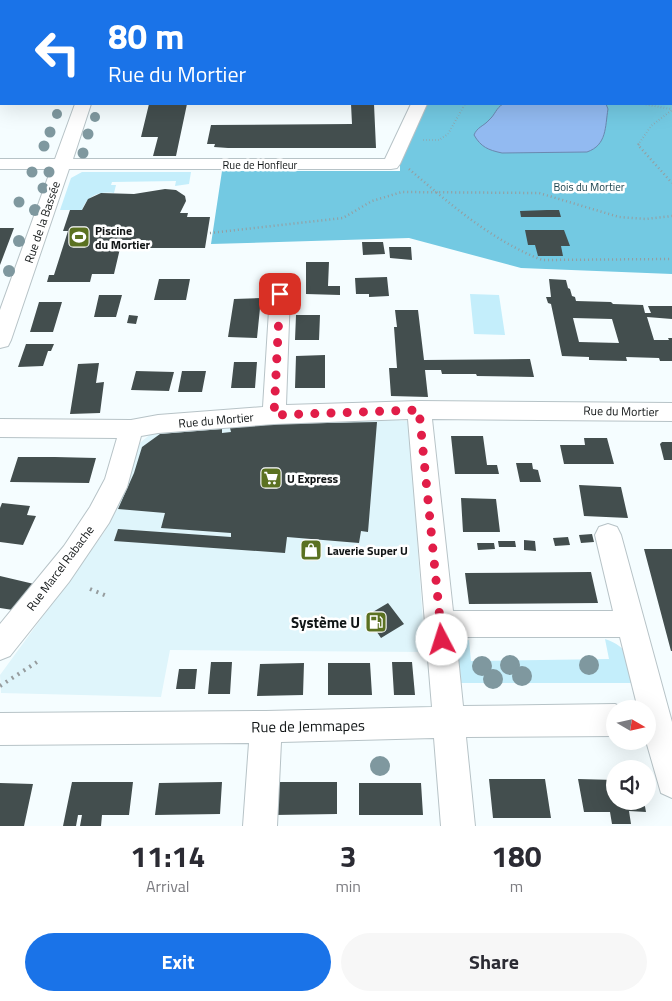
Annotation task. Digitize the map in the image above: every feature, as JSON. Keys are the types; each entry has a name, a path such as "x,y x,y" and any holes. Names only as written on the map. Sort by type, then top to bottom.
{"street":[{"name":"Rue de la Bassée","path":"0,340 6,308 84,105"},
{"path":"395,157 419,105"},
{"name":"Rue de Honfleur","path":"62,164 392,164 395,157"},
{"path":"0,164 62,164"},
{"path":"274,415 280,294"},
{"path":"419,410 458,826"},
{"name":"Rue du Mortier","path":"0,428 131,429 158,424 274,415 419,410 672,412"},
{"name":"Rue Marcel Rabache","path":"0,646 80,545 112,494 131,429"},
{"path":"608,535 658,720 672,782"},
{"path":"440,624 631,624"},
{"name":"Rue de Jemmapes","path":"0,729 266,728 470,721 606,720"},
{"path":"260,826 266,728"}],"path":[{"path":"404,138 439,140 448,134 463,105"},
{"path":"649,105 672,109"},
{"path":"672,109 651,126 638,145 672,183"},
{"path":"395,157 434,190 511,246 542,260 672,259"},
{"path":"210,233 343,218 372,201 402,192 434,190 539,193 619,217 646,219 672,216"},
{"path":"90,588 109,597"},
{"path":"0,686 38,662"}],"shaded area":[{"path":"502,105 606,105 608,109 602,140 594,149 587,152 502,153 485,147 474,135"},
{"path":"82,172 191,172 189,184 175,186 176,181 112,182 111,185 116,185 114,193 103,193 90,198 82,210 60,210 71,178"},
{"path":"470,294 499,295 505,335 474,334"},
{"path":"376,418 409,421 425,652 170,650 161,697 1,693 0,675 105,531 135,447 153,432"},
{"path":"605,639 624,650 631,667 634,683 457,683 456,653 461,642 469,640 471,661 609,659"}],"green space":[{"name":"Bois du Mortier","path":"427,105 672,105 672,274 521,268 409,238 211,244 222,171 400,171 400,163"}],"building":[{"path":"149,105 187,105 176,156 153,156 158,137 141,137"},
{"path":"351,105 374,105 376,148 228,148 214,147 215,144 207,144 211,125 352,124"},
{"path":"165,189 176,190 185,196 186,201 180,213 188,213 187,217 210,217 205,248 145,248 146,240 122,240 114,274 92,274 90,282 47,282 49,275 54,275 68,231 63,231 70,210 82,210 88,199 101,193 134,194"},
{"path":"559,210 561,217 521,217 520,211"},
{"path":"0,228 14,228 0,265"},
{"path":"525,230 564,230 570,246 561,246 563,256 538,256 535,245 528,245"},
{"path":"362,242 383,242 385,254 363,255"},
{"path":"389,247 411,247 412,260 390,258"},
{"path":"306,262 329,262 328,286 340,286 340,295 306,294"},
{"path":"387,277 389,296 369,297 369,294 356,294 355,278"},
{"path":"159,279 190,279 186,300 154,300"},
{"path":"549,279 566,280 568,288 576,301 643,305 645,313 651,313 648,306 672,306 672,319 647,317 654,340 669,340 668,338 672,338 672,361 660,361 659,358 626,357 627,361 589,360 589,357 562,356 551,304 548,303 546,297 551,297","holes":["573,318 612,319 619,343 579,342"]},
{"path":"99,295 122,295 116,317 94,317"},
{"path":"261,298 257,338 228,337 234,299"},
{"path":"39,302 62,302 53,332 30,332"},
{"path":"395,310 418,310 424,360 530,359 534,377 442,374 441,370 425,370 428,397 391,396 389,368 397,368 394,327 397,327"},
{"path":"129,315 138,316 136,324 127,323"},
{"path":"296,315 320,315 319,340 295,340"},
{"path":"26,344 54,344 51,351 48,351 43,366 18,367"},
{"path":"325,355 325,388 295,388 296,356"},
{"path":"234,362 257,362 255,388 231,388"},
{"path":"99,363 96,383 104,382 100,413 70,414 78,364"},
{"path":"136,371 174,372 169,391 131,390"},
{"path":"182,371 206,371 202,392 178,392"},
{"path":"377,422 368,532 361,531 359,543 287,537 285,553 114,541 118,529 231,537 231,533 161,528 165,513 118,509 134,473 142,447 160,434 222,429 222,433 231,432 230,428 277,424"},
{"path":"451,436 483,436 487,465 497,465 499,474 455,474"},
{"path":"584,438 607,438 614,464 564,464 560,445 585,445"},
{"path":"662,442 672,442 672,460 664,460 660,444"},
{"path":"18,457 96,458 89,483 10,482"},
{"path":"516,463 532,463 533,469 538,470 541,482 520,482"},
{"path":"579,485 621,487 628,518 584,516"},
{"path":"461,498 496,499 500,532 463,532"},
{"path":"2,503 30,506 27,515 36,516 23,545 0,542 0,508"},
{"path":"592,534 594,542 581,543 579,535"},
{"path":"568,537 570,545 555,546 553,538"},
{"path":"524,540 535,541 536,551 524,550"},
{"path":"498,541 515,541 516,547 499,547"},
{"path":"477,543 494,543 495,549 478,550"},
{"path":"644,549 672,549 672,651 671,651"},
{"path":"591,572 598,603 469,604 465,573"},
{"path":"0,576 34,584 13,610 0,608"},
{"path":"388,603 404,624 381,638 366,616"},
{"path":"211,662 232,662 230,694 208,694"},
{"path":"392,662 412,662 415,695 394,695"},
{"path":"304,663 303,695 257,696 260,664"},
{"path":"328,663 370,663 372,695 328,695"},
{"path":"179,669 197,669 195,689 176,689"},
{"path":"489,779 545,779 551,818 493,818"},
{"path":"578,779 606,780 606,810 646,810 646,812 629,811 631,824 612,824 610,812 584,812"},
{"path":"72,782 133,782 129,815 102,815 101,826 80,826 82,815 78,815 76,826 63,826"},
{"path":"222,782 220,814 155,815 159,783"},
{"path":"276,782 337,782 337,814 274,815"},
{"path":"0,783 33,784 24,826 0,826"},
{"path":"359,783 421,783 423,815 359,815"}],"place":[{"name":"Piscine du Mortier","path":"79,237"},
{"name":"U Express","path":"271,478"},
{"name":"Laverie Super U","path":"311,550"},
{"name":"Système U","path":"376,622"}],"route":[{"path":"280,294 274,415 419,410 442,640"}]}
